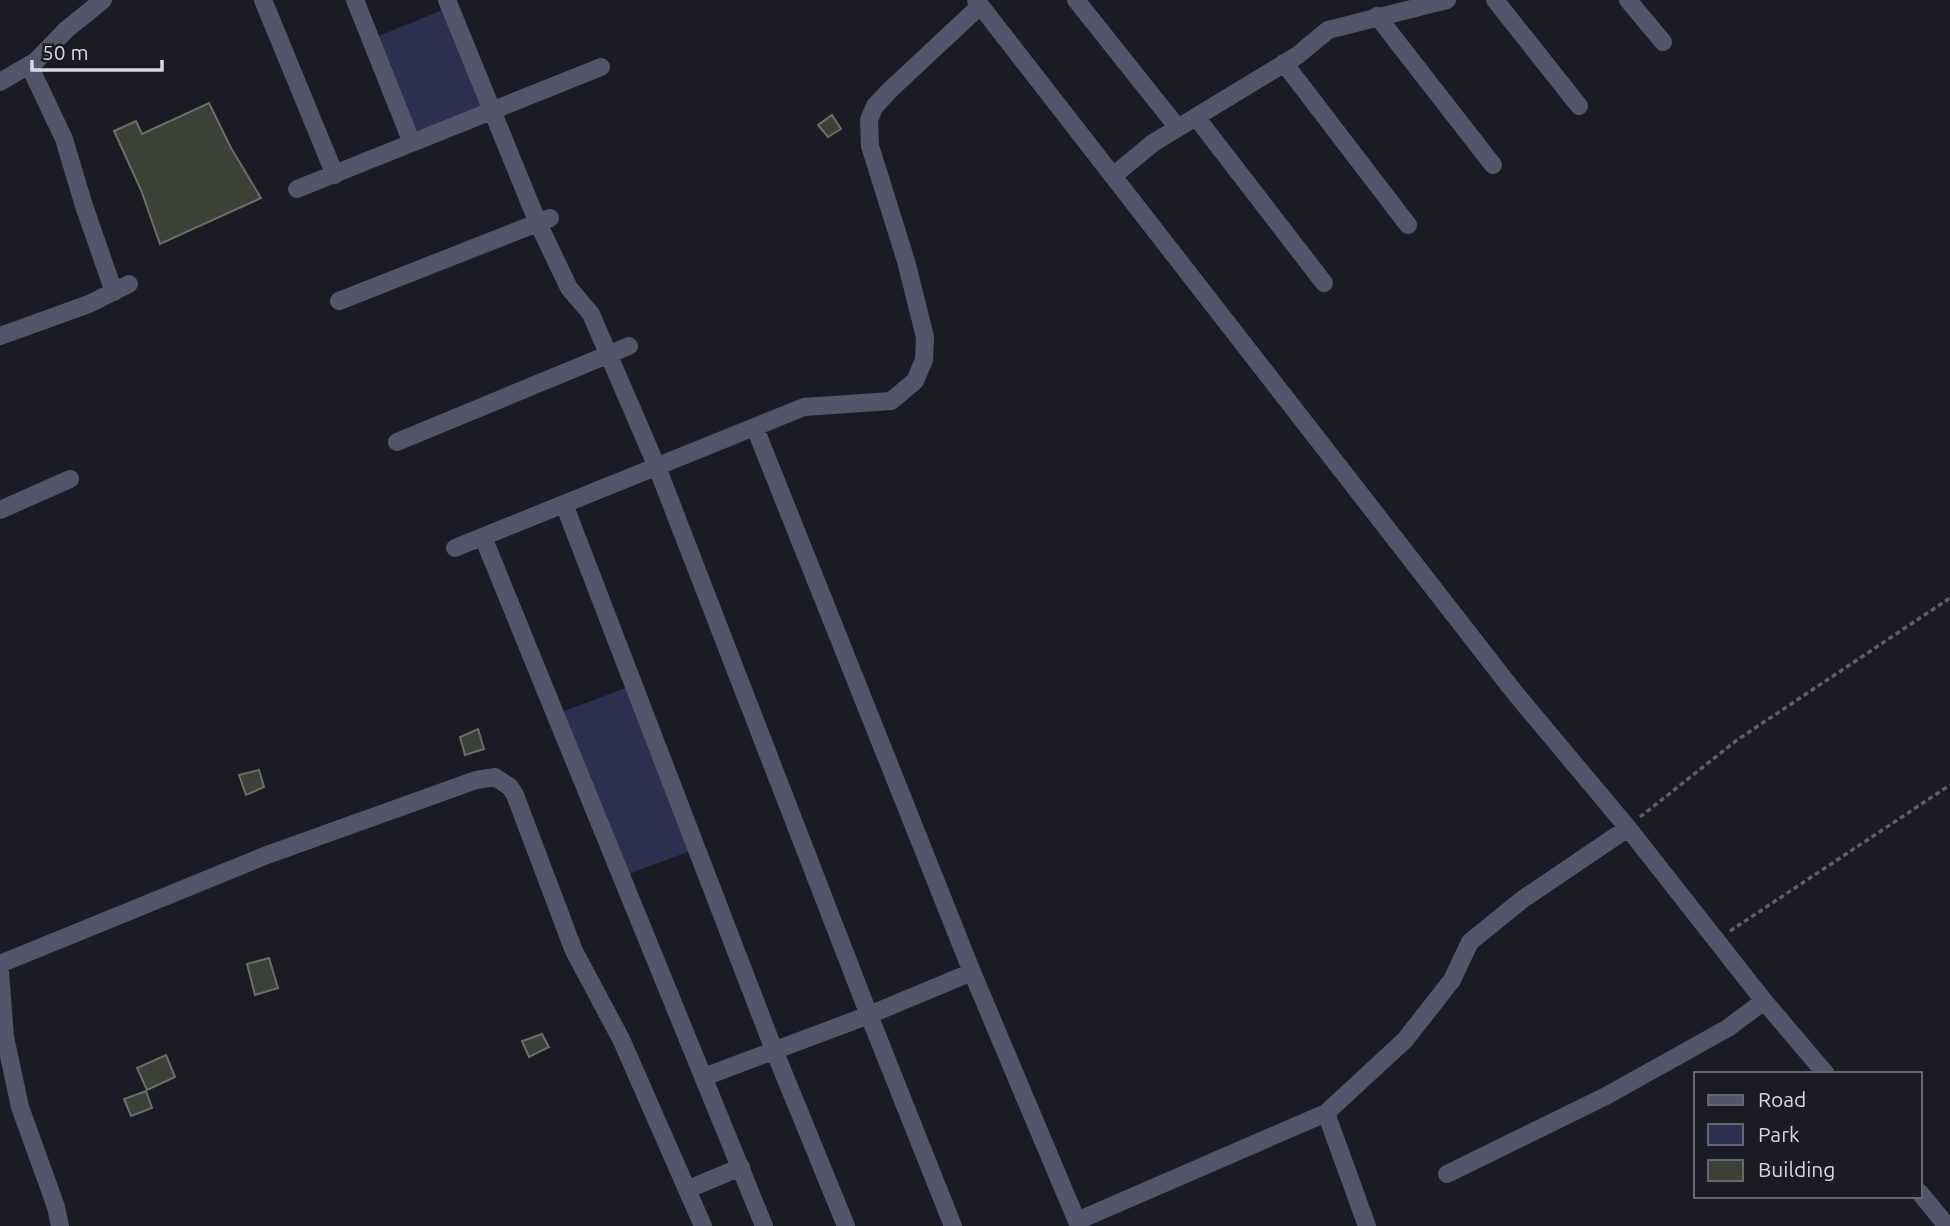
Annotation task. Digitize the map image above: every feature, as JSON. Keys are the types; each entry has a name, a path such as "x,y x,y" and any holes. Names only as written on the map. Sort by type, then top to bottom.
{"street":[{"path":"0,82 36,61 66,30 103,0"},
{"path":"264,0 335,175"},
{"path":"355,0 412,143"},
{"path":"447,0 492,109 544,220 569,288 591,314 657,467 953,1226"},
{"path":"1076,0 1178,128"},
{"path":"1113,176 1153,143 1284,63 1328,30 1447,0"},
{"path":"1495,0 1579,106"},
{"path":"1628,0 1663,42"},
{"path":"455,548 804,407 891,401 915,381 925,360 925,337 906,261 870,146 869,120 874,106 978,3 1515,693 1628,828 1824,1072"},
{"path":"1377,16 1493,165"},
{"path":"1284,63 1408,225"},
{"path":"0,336 89,304 122,288 84,206 64,139 29,65"},
{"path":"297,189 601,67"},
{"path":"1196,117 1324,283"},
{"path":"340,301 544,220"},
{"path":"397,442 629,346"},
{"path":"755,428 972,972 1078,1223 1326,1113 1405,1040 1452,980 1470,942 1523,899 1628,828"},
{"path":"0,510 70,479"},
{"path":"565,504 774,1050 846,1226"},
{"path":"483,537 764,1226"},
{"path":"0,964 267,855 476,780 495,777 510,787 514,795 574,951 621,1039 703,1226"},
{"path":"0,972 5,1037 20,1107 56,1207 60,1226"},
{"path":"704,1077 869,1015 972,972"},
{"path":"1447,1174 1630,1082 1728,1028 1765,1001"},
{"path":"1326,1113 1367,1226"},
{"path":"698,1185 741,1167"},
{"path":"1922,1195 1947,1226"}],"path":[{"path":"1628,828 1737,740 1822,686 1950,598"},
{"path":"1717,939 1950,785"}],"green space":[{"path":"445,9 485,106 416,134 376,37"},
{"path":"628,687 693,850 629,874 562,712"}],"building":[{"path":"209,103 231,148 261,198 160,244 141,190 114,131 136,121 142,134"},
{"path":"832,115 841,129 828,137 818,125"},
{"path":"478,729 484,749 465,755 460,737"},
{"path":"259,770 264,787 246,795 239,775"},
{"path":"269,958 278,988 255,995 247,964"},
{"path":"542,1034 549,1047 529,1057 522,1041"},
{"path":"166,1055 175,1077 147,1090 137,1068"},
{"path":"146,1091 152,1108 131,1116 124,1099"}]}
